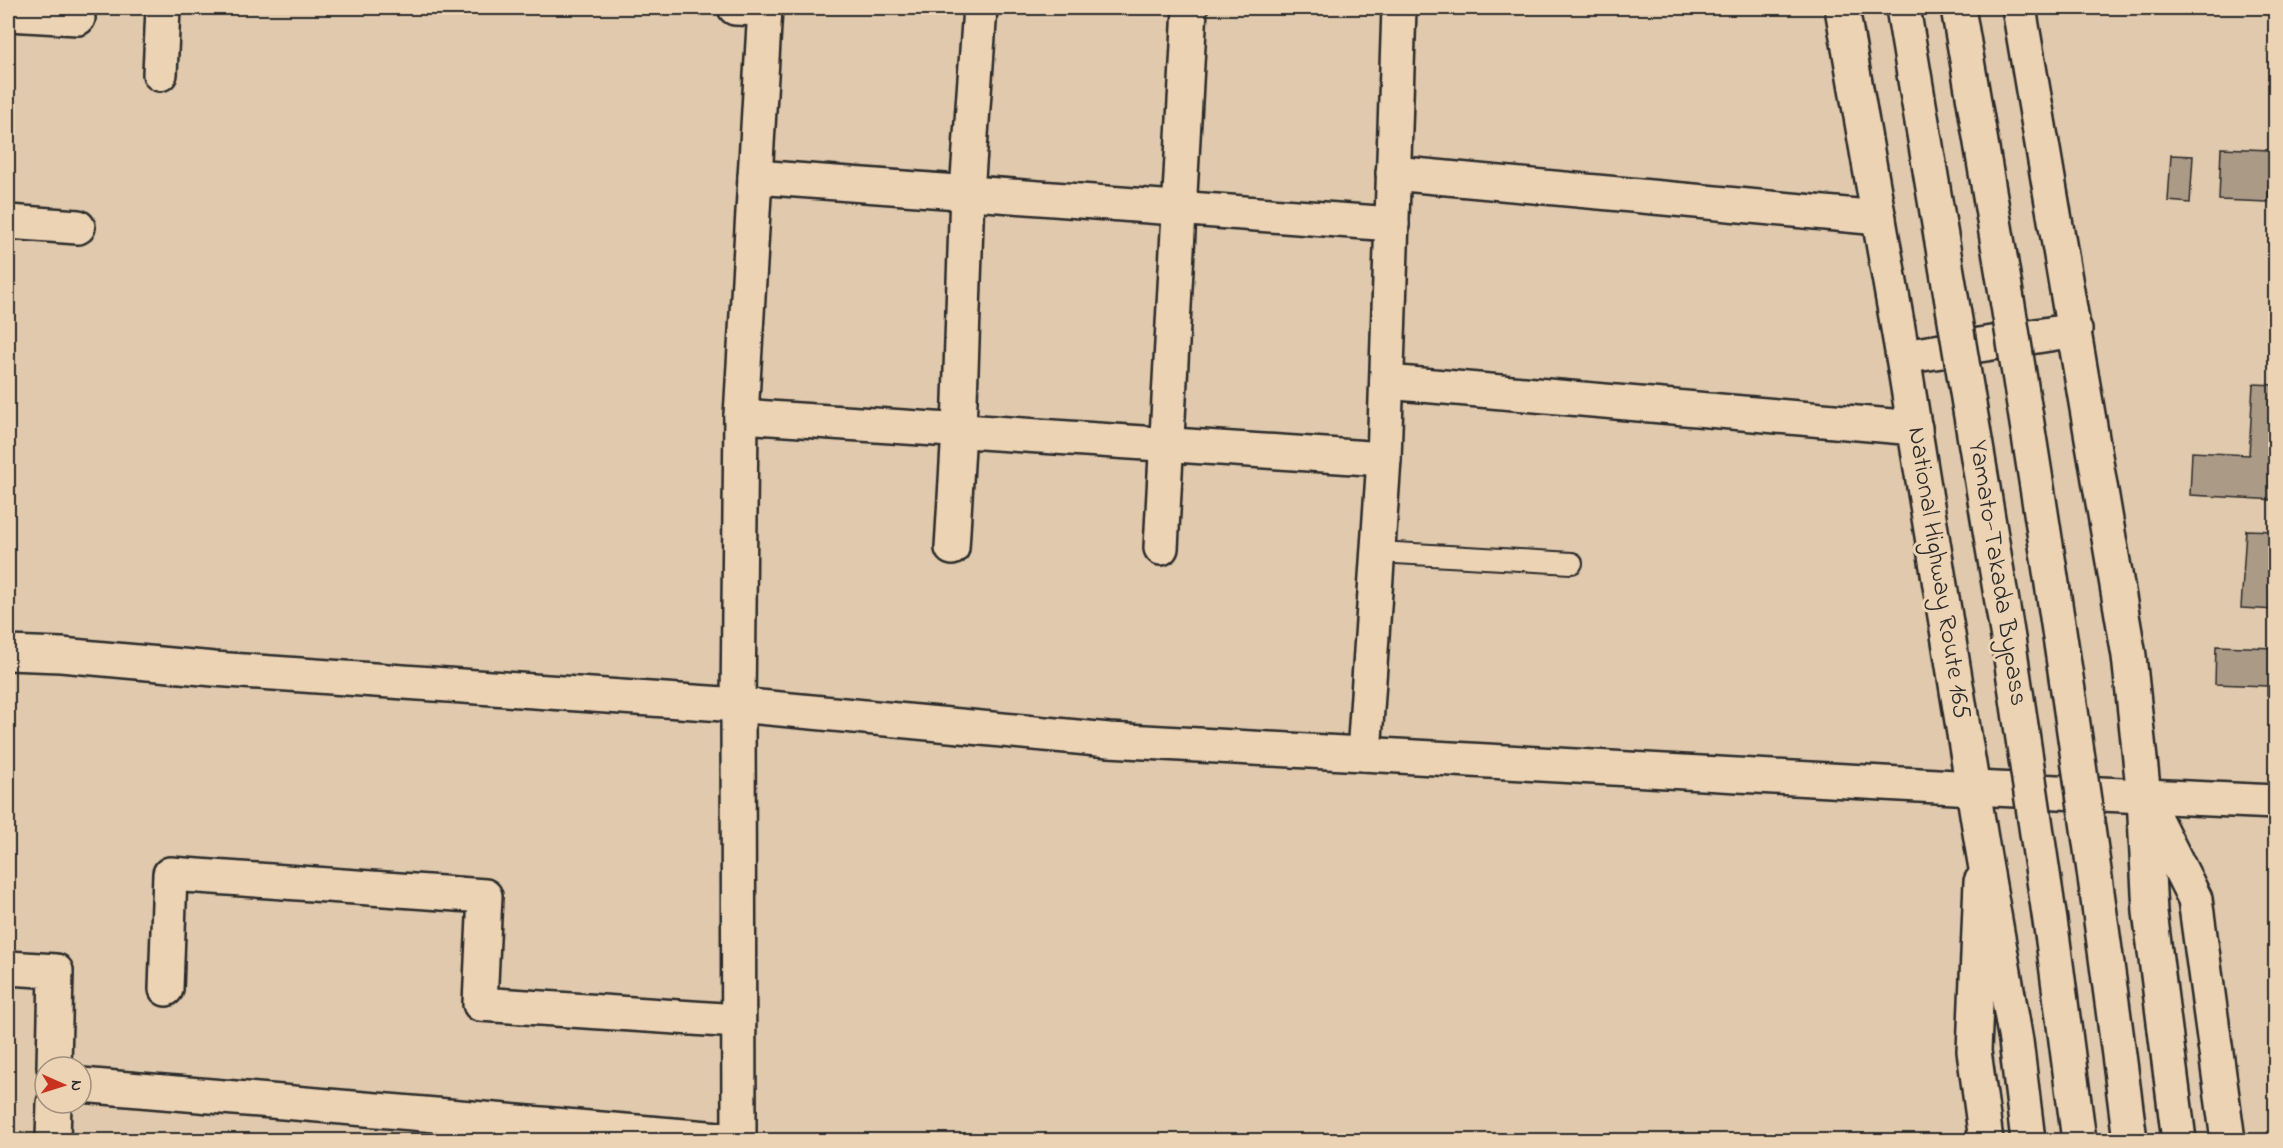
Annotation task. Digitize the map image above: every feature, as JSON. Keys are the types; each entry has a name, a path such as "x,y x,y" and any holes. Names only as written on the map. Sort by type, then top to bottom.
{"main road":[{"path":"160,74 163,8"},
{"path":"739,1140 738,705 741,416 755,177 755,8"},
{"path":"952,548 959,430 967,192 980,8"},
{"path":"1161,548 1190,8"},
{"path":"1364,754 1384,459 1399,8"},
{"name":"National Highway Route 165","path":"1842,8 1915,428 2016,1041 2028,1140"},
{"name":"Yamato-Takada Bypass","path":"1903,8 2008,638 2053,941 2079,1140"},
{"name":"Yamato-Takada Bypass","path":"1958,8 2014,335 2059,626 2104,937 2130,1140"},
{"path":"2019,8 2075,330 2128,656 2144,797 2150,912 2179,1140"},
{"path":"8,14 78,18"},
{"path":"1394,174 1879,218"},
{"path":"755,177 1392,224"},
{"path":"8,222 78,227"},
{"path":"1903,357 2075,330"},
{"path":"1387,382 1915,428"},
{"path":"741,416 1384,459"},
{"path":"8,653 738,705 1109,740 1973,788 2276,802"},
{"path":"2144,797 2195,899 2228,1140"},
{"path":"1983,851 1974,1051 1986,1140"},
{"path":"166,989 170,874 485,896 480,1004 738,1021"},
{"path":"8,968 56,971 54,1055"},
{"path":"93,1086 732,1140"},
{"path":"53,1140 54,1115"}],"lane":[{"path":"1378,552 1572,563"}],"building":[{"path":"2221,148 2270,150 2268,202 2219,200"},
{"path":"2171,155 2193,156 2190,203 2168,201"},
{"path":"2253,384 2276,385 2276,500 2190,495 2192,452 2249,455"},
{"path":"2246,530 2276,531 2276,610 2241,608"},
{"path":"2216,646 2276,648 2276,695 2267,695 2267,686 2215,684"}]}
